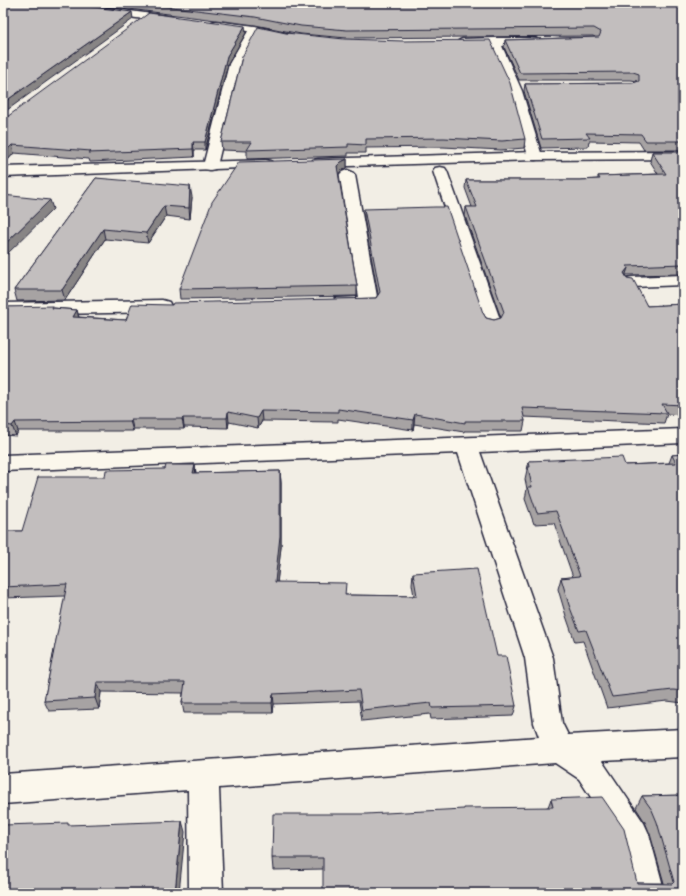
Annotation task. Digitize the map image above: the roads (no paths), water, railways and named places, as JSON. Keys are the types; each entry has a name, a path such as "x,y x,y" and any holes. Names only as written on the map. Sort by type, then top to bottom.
{"street":[{"path":"44,3 186,21"},
{"path":"135,26 147,16"},
{"path":"201,23 255,29 297,38"},
{"path":"210,166 234,64 255,29"},
{"path":"494,42 514,86 535,156"},
{"path":"455,43 547,42"},
{"path":"514,86 530,86"},
{"path":"302,163 535,156 683,155"},
{"path":"315,176 440,171 683,165"},
{"path":"3,172 210,166 278,170 3,183"},
{"path":"440,171 492,322"},
{"path":"329,303 369,302 347,175"},
{"path":"632,282 683,280"},
{"path":"3,309 178,306"},
{"path":"3,463 683,436"},
{"path":"467,445 539,658 548,723 559,749 590,768 633,834 648,893"},
{"path":"3,789 559,749 683,743"},
{"path":"203,774 206,893"}]}
